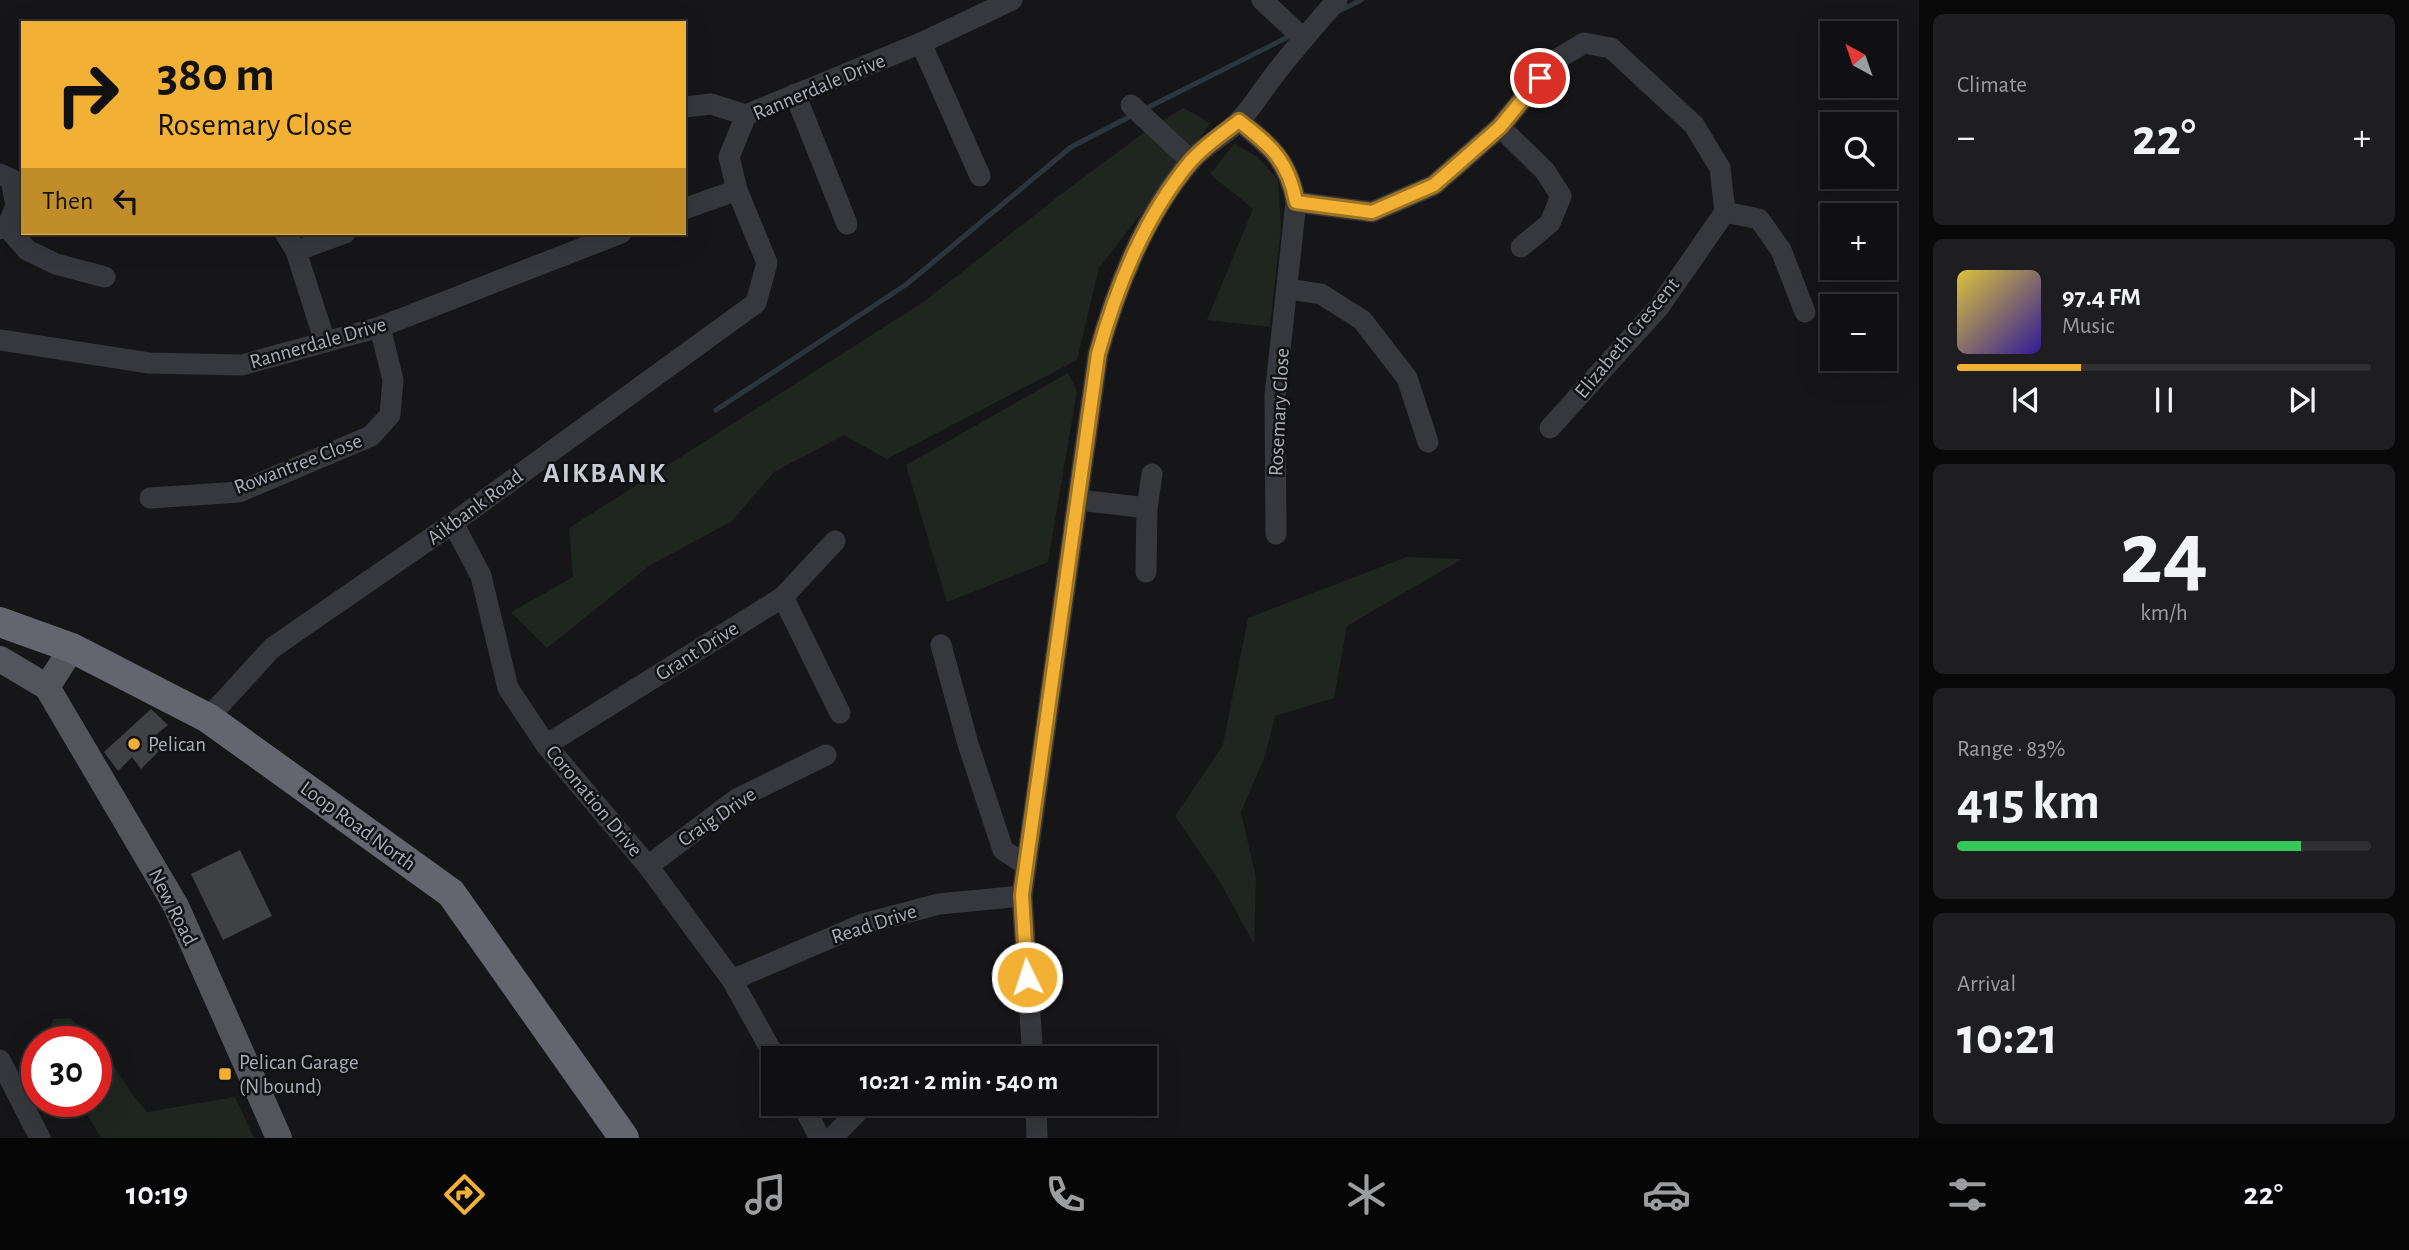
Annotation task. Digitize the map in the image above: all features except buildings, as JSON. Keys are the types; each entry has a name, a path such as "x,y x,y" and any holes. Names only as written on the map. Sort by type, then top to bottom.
{"highway":[{"name":"Loop Road North","path":"0,622 72,648 208,718 451,894 624,1138"}],"main road":[{"path":"47,687 72,648"},
{"name":"New Road","path":"0,659 47,687 176,906 279,1138"}],"street":[{"name":"Rannerdale Drive","path":"737,190 729,157 746,115 921,43 1012,0"},
{"path":"1262,0 1303,38"},
{"path":"1032,1046 1022,895 1098,354 1108,318 1143,232 1172,186 1210,142 1239,121 1303,38 1337,0"},
{"path":"921,43 980,176"},
{"path":"1296,202 1372,212 1434,185 1500,127 1553,61 1584,43 1611,48 1694,125 1720,168 1725,212 1759,219 1782,250 1805,312"},
{"path":"795,94 846,224"},
{"path":"686,107 710,104 746,115"},
{"path":"1131,105 1191,161"},
{"name":"Rosemary Close","path":"1239,121 1271,146 1292,178 1296,202 1289,289 1275,396 1276,534"},
{"path":"1500,127 1545,172 1562,196 1550,223 1521,247"},
{"path":"0,174 11,179 16,206 3,228 27,250 56,264 106,277"},
{"path":"686,208 737,190"},
{"name":"Aikbank Road","path":"208,718 272,648 453,523 756,303 767,263 737,190"},
{"name":"Elizabeth Crescent","path":"1550,428 1659,307 1725,212"},
{"path":"325,342 290,242 333,235"},
{"name":"Rannerdale Drive","path":"0,340 149,363 242,365 380,327 616,235"},
{"path":"1289,289 1321,295 1362,320 1407,378 1428,442"},
{"name":"Rowantree Close","path":"149,498 239,492 372,436 390,415 393,380 380,327"},
{"path":"1146,572 1147,508 1152,474"},
{"path":"1079,500 1147,508"},
{"name":"Coronation Drive","path":"453,523 481,576 508,688 545,745 648,866 732,980 769,1046"},
{"name":"Grant Drive","path":"545,745 783,597 835,541"},
{"path":"783,597 840,713"},
{"path":"941,645 968,744 1003,850 1026,865"},
{"name":"Craig Drive","path":"648,866 737,799 826,755"},
{"name":"Read Drive","path":"732,980 863,924 939,904 1022,895"},
{"path":"0,1060 40,1138"},
{"path":"808,1116 820,1138"},
{"path":"832,1138 853,1116"},
{"path":"1036,1116 1037,1138"}],"shaded area":[{"path":"1183,108 1211,123 1099,268 1077,360 887,459 844,435 774,472 732,521 649,566 547,648 511,612 573,577 569,528 925,301 1064,192 1149,129"},
{"path":"1234,144 1258,157 1278,180 1281,227 1270,327 1207,320 1253,209 1210,174"},
{"path":"1068,373 1077,391 1048,562 947,602 906,465"},
{"path":"1407,557 1462,559 1347,626 1334,698 1275,716 1265,756 1241,812 1256,878 1254,944 1220,882 1175,816 1223,745 1248,618"},
{"path":"70,1018 79,1026 51,1026 53,1019"},
{"path":"112,1064 147,1112 235,1097 254,1138 101,1138 89,1117 112,1117"}],"waterway":[{"path":"1339,11 1361,0"},
{"path":"1145,109 1292,35"},
{"path":"716,410 907,284 1071,147 1133,115"}],"place":[{"name":"Pelican","path":"134,744"},
{"name":"Pelican Garage (N bound)","path":"225,1074"}],"district":[{"name":"AIKBANK","path":"605,474"}],"route":[{"path":"1027,977 1022,895 1098,354 1123,276 1143,232 1191,161 1210,142 1239,121 1271,146 1292,178 1296,202 1372,212 1434,185 1500,127 1540,78"}]}
